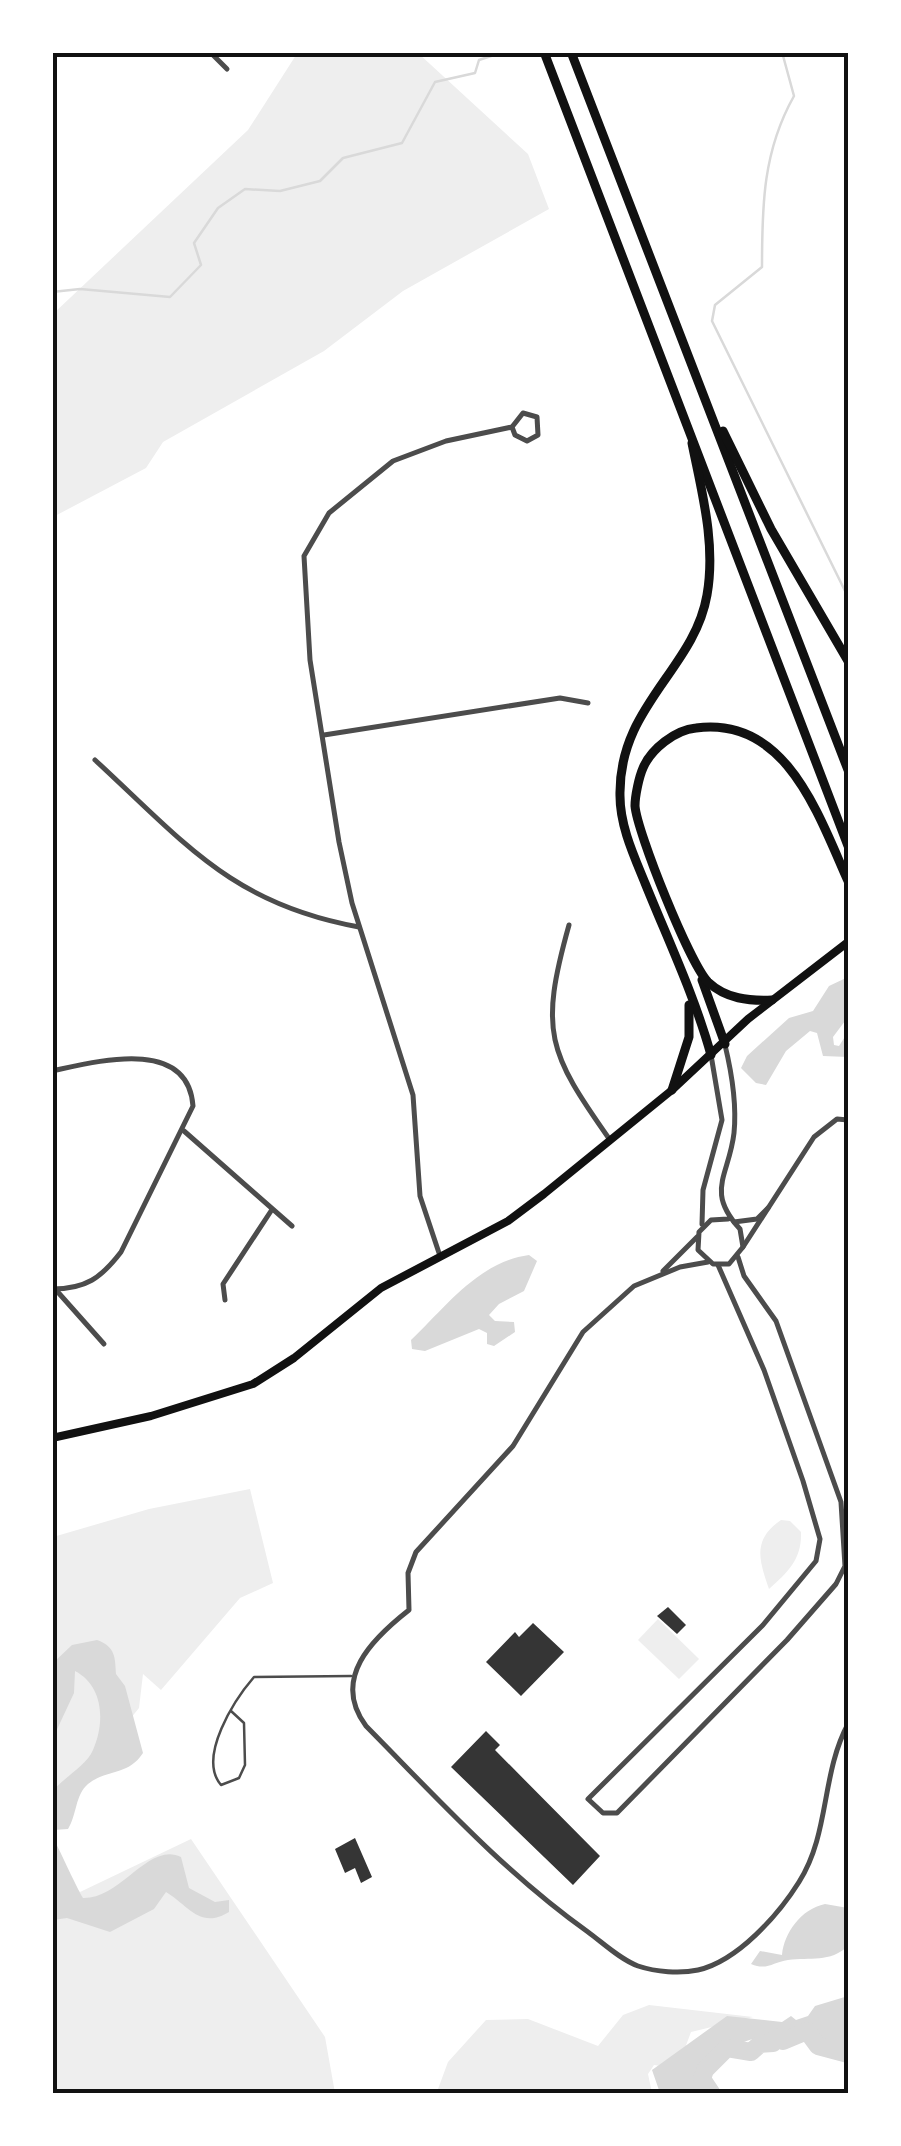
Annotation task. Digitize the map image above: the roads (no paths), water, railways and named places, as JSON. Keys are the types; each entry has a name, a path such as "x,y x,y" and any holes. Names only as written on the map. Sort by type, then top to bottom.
{"highway":[{"path":"544,52 848,846"},
{"path":"571,52 848,770"},
{"path":"707,402 778,543 848,661"},
{"path":"686,416 711,544 707,598 688,639 634,723 622,760 620,799 628,838 712,1055"},
{"path":"725,1044 644,840 635,804 643,768 661,744 688,729 732,728 774,749 797,776 848,882"},
{"path":"695,962 709,983 722,991 750,1001 772,1000"},
{"path":"672,1090 689,1037 688,993"}],"main road":[{"path":"52,1438 151,1416 253,1384 294,1358 381,1288 508,1221 672,1090 772,1000 848,942"}],"street":[{"path":"210,52 227,69"},
{"path":"440,1256 420,1196 414,1096 359,926 339,842 302,586 304,556 329,513 393,460 446,441 512,427 523,412 533,414 541,426 538,435 526,441 518,438 512,427"},
{"path":"324,735 560,698 588,703"},
{"path":"95,760 226,878 253,895 313,918 359,926"},
{"path":"569,925 552,1012 556,1054 610,1140"},
{"path":"725,1044 735,1101 734,1136 720,1180 721,1199 744,1238 743,1247"},
{"path":"661,1273 697,1238 702,1226 704,1190 722,1120 712,1055"},
{"path":"52,1072 133,1059 174,1068 191,1088 193,1106 184,1130 162,1162 122,1252 106,1272 80,1289 54,1289"},
{"path":"848,1120 838,1119 814,1136 738,1257 718,1265 708,1262 661,1273 634,1286 578,1339 513,1446 416,1552 408,1573 409,1610 384,1630 352,1676 352,1701 366,1726 489,1852 625,1958 658,1970 693,1971 724,1959 794,1890 816,1848 831,1762 848,1724"},
{"path":"184,1130 292,1226"},
{"path":"702,1226 711,1220 756,1219 774,1202"},
{"path":"225,1300 223,1284 271,1210"},
{"path":"697,1238 698,1250 708,1262"},
{"path":"718,1265 764,1370 803,1481 820,1538 816,1561 763,1625 588,1800 602,1813 617,1813 786,1640 836,1584 845,1566 841,1502 776,1321 744,1276 738,1257"},
{"path":"54,1289 104,1344"}],"lane":[{"path":"231,1712 244,1723 245,1765 239,1778 221,1785 213,1766 231,1712 254,1677 352,1676"}],"waterway":[{"path":"52,292 80,289 170,297 201,265 194,243 218,208 245,189 280,191 320,181 343,158 402,143 435,82 475,73 479,60 503,52"},
{"path":"782,52 794,96 770,158 762,267 715,305 712,321 848,597"},
{"path":"712,2094 702,2079 705,2070 727,2048 751,2052 760,2044 773,2043 776,2037 783,2041 807,2031 818,2046 848,2054"}]}
